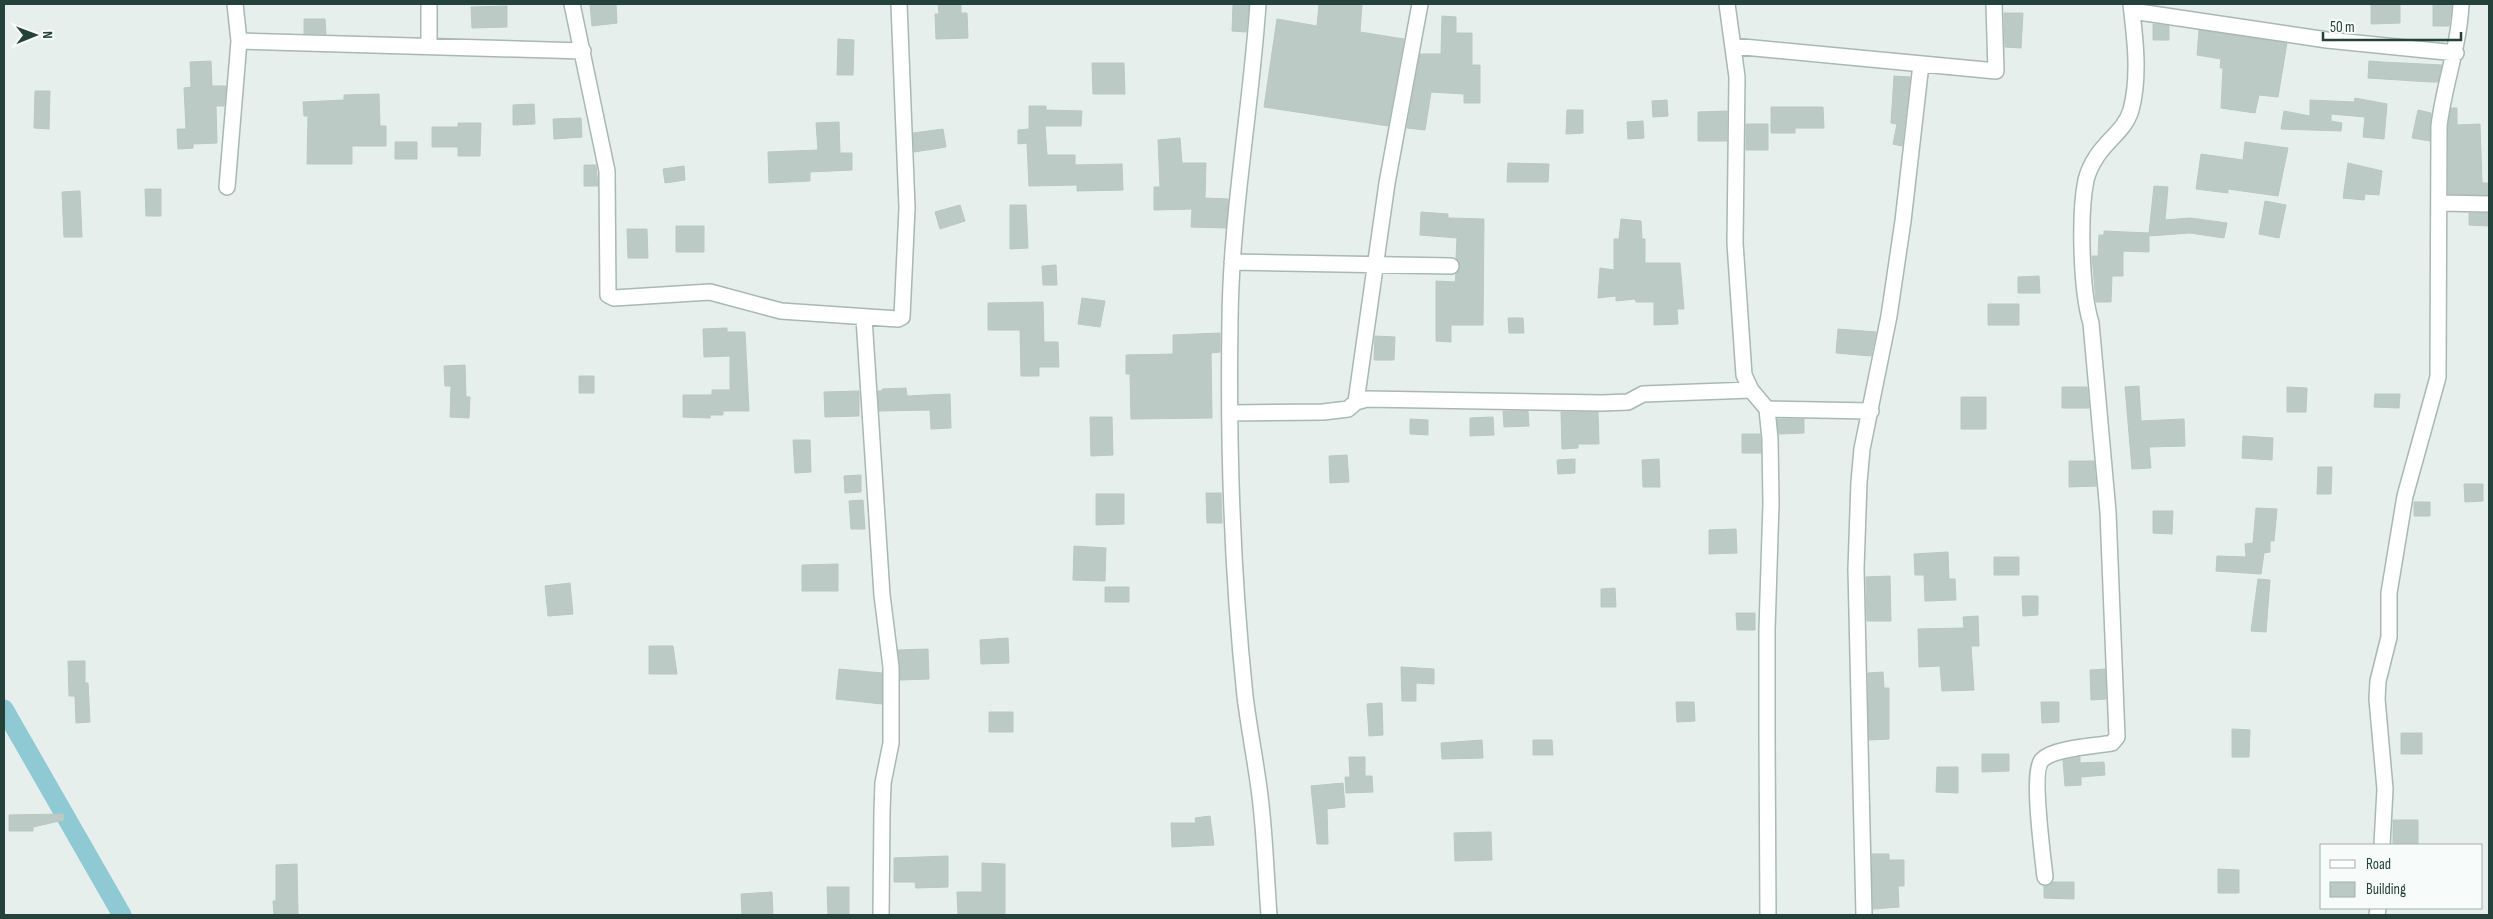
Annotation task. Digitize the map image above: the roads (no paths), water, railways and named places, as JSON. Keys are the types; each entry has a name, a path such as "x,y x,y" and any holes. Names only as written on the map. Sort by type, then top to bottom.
{"street":[{"path":"227,187 239,41 235,4"},
{"path":"428,47 430,4"},
{"path":"572,4 607,171 608,295 614,298 710,292 781,312 898,319 902,317 907,208 900,4"},
{"path":"1258,4 1232,262 1230,320 1231,413 1232,490 1245,698 1261,798 1269,915"},
{"path":"1356,402 1396,132 1420,4"},
{"path":"1726,4 1737,76 1735,243 1744,375 1751,390 1767,409 1771,503 1767,639 1768,915"},
{"path":"1733,46 1996,71 1994,4"},
{"path":"2382,844 2385,789 2377,699 2378,681 2389,637 2389,593 2405,496 2438,377 2440,119 2447,79 2456,53 2461,4"},
{"path":"2045,877 2040,839 2037,771 2042,760 2054,754 2112,743 2117,737 2107,503 2091,323 2085,304 2083,210 2086,178 2098,154 2124,126 2130,111 2134,90 2136,54 2132,8 2327,40 2456,53"},
{"path":"239,41 583,51"},
{"path":"1864,915 1860,821 1856,533 1862,449 1871,411 1903,221 1921,64"},
{"path":"2440,204 2489,204"},
{"path":"1232,262 1376,263 1451,266"},
{"path":"864,318 882,595 891,666 891,743 883,784 881,915"},
{"path":"1231,413 1322,412 1348,409 1356,402 1367,399 1602,403 1628,402 1643,394 1751,390"},
{"path":"1767,409 1871,411"}],"waterway":[{"path":"4,709 122,915"}]}
